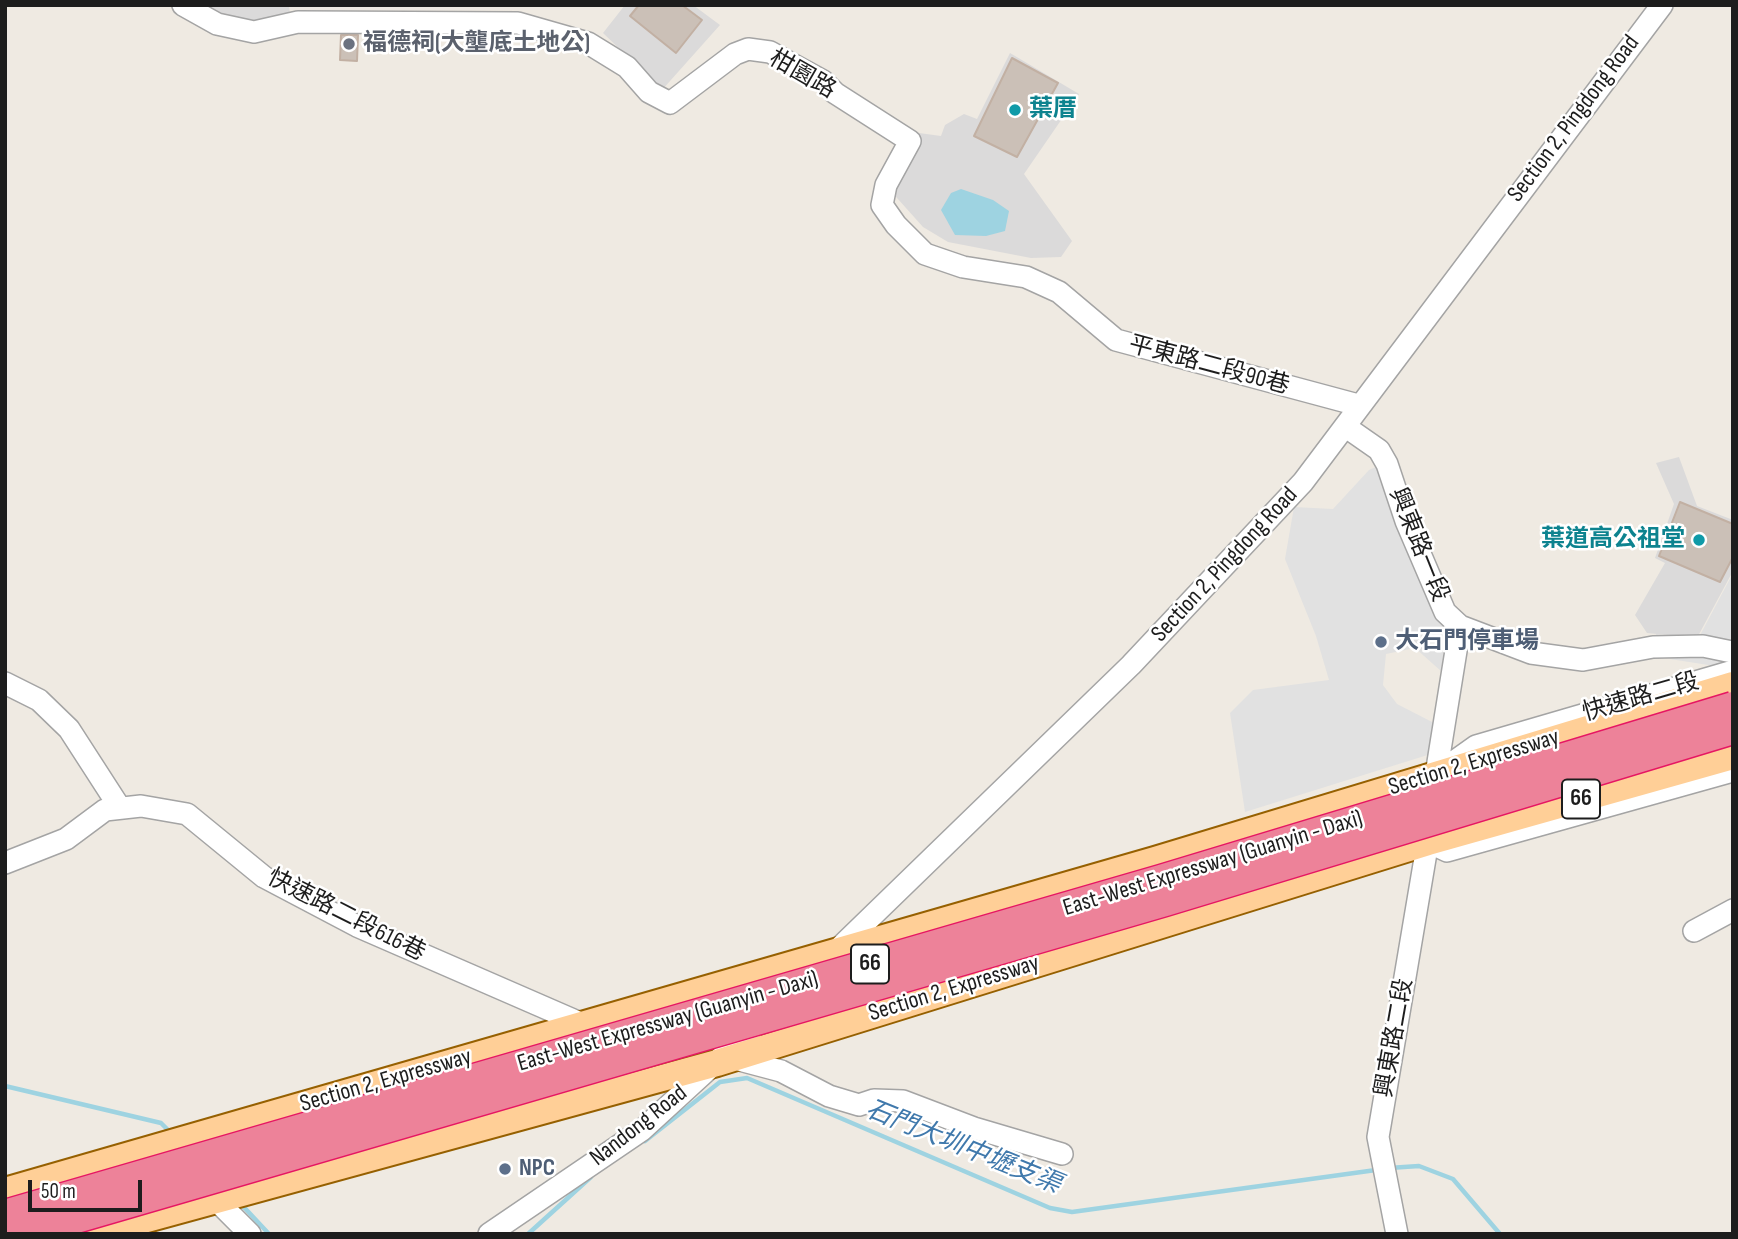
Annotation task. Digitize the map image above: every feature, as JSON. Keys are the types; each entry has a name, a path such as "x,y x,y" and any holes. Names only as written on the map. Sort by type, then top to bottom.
{"highway":[{"name":"East-West Expressway (Guanyin - Daxi)","path":"5,1215 1161,880 1733,706"},
{"name":"East-West Expressway (Guanyin - Daxi)","path":"22,1234 1166,901 1733,729"}],"main road":[{"name":"Section 2, Expressway","path":"5,1191 580,1023 833,954 1733,685"},
{"name":"Section 2, Expressway","path":"92,1234 725,1060 1428,842 1733,756"}],"street":[{"name":"柑園路","path":"183,5 217,24 254,32 298,22 518,23 588,43 627,67 649,92 670,103 735,54 748,49 770,52 823,81 835,93 911,141"},
{"name":"Section 2, Pingdong Road","path":"725,1060 1131,665 1303,482 1346,427 1358,405 1662,5"},
{"name":"平東路二段90巷","path":"911,141 886,185 882,205 925,254 963,267 1026,277 1059,292 1116,340 1358,405"},
{"name":"興東路一段","path":"1346,427 1379,450 1445,612 1460,626 1428,842"},
{"path":"1460,626 1531,653 1584,660 1653,647 1703,646 1732,662"},
{"name":"快速路二段","path":"1436,775 1476,746 1732,662"},
{"path":"5,683 39,700 69,729 120,808"},
{"path":"1428,842 1447,851 1733,771"},
{"name":"快速路二段616巷","path":"5,863 66,838 105,810 141,806 187,814 264,877 357,926 580,1023"},
{"name":"興東路二段","path":"1396,1234 1378,1137 1428,842"},
{"path":"1694,931 1733,910"},
{"path":"725,1060 781,1071 839,1099 859,1105 874,1100 903,1101 974,1128 1062,1154"},
{"name":"Nandong Road","path":"489,1234 642,1130 725,1060"},
{"path":"159,1146 250,1234"}],"shaded area":[{"path":"202,5 289,5 290,15 253,25 205,10"},
{"path":"625,5 693,5 720,25 662,90 603,33"},
{"path":"1010,53 1079,94 1024,174 1072,241 1061,257 1031,258 948,242 923,227 889,189 919,133 941,136 945,125 964,114 977,119"},
{"path":"1679,457 1697,506 1733,520 1733,571 1697,638 1647,633 1635,615 1665,563 1655,558 1674,504 1656,463"},
{"name":"大石門停車場","path":"1380,465 1449,614 1441,671 1415,648 1386,654 1383,685 1397,704 1436,724 1434,753 1245,812 1230,713 1253,690 1329,680 1316,636 1285,559 1294,507 1333,509 1369,470"},
{"path":"1733,573 1733,663 1721,667 1670,659 1665,653 1655,652 1656,634 1698,639"}],"water":[{"path":"961,189 993,200 1009,211 1005,231 986,236 955,235 941,210 951,193"}],"building":[{"path":"639,5 682,5 702,20 676,53 630,16"},
{"name":"福德祠(大壟底土地公)","path":"341,35 358,35 357,61 340,60"},
{"name":"葉厝","path":"1012,58 1058,83 1017,157 974,136"},
{"name":"葉道高公祖堂","path":"1680,502 1733,524 1733,557 1720,582 1659,556"}],"waterway":[{"name":"石門大圳中壢支渠","path":"645,1141 720,1082 747,1078 1050,1208 1072,1212 1376,1170"},
{"name":"石門大圳中壢支渠","path":"5,1086 161,1123 171,1133"},
{"name":"石門大圳中壢支渠","path":"1389,1168 1419,1166 1453,1179 1500,1234"},
{"name":"石門大圳中壢支渠","path":"528,1234 591,1177"},
{"name":"石門大圳中壢支渠","path":"241,1204 269,1234"}],"place":[{"name":"福德祠(大壟底土地公)","path":"349,44"},
{"name":"葉厝","path":"1015,110"},
{"name":"葉道高公祖堂","path":"1699,540"},
{"name":"大石門停車場","path":"1381,642"},
{"name":"NPC","path":"505,1169"}]}
